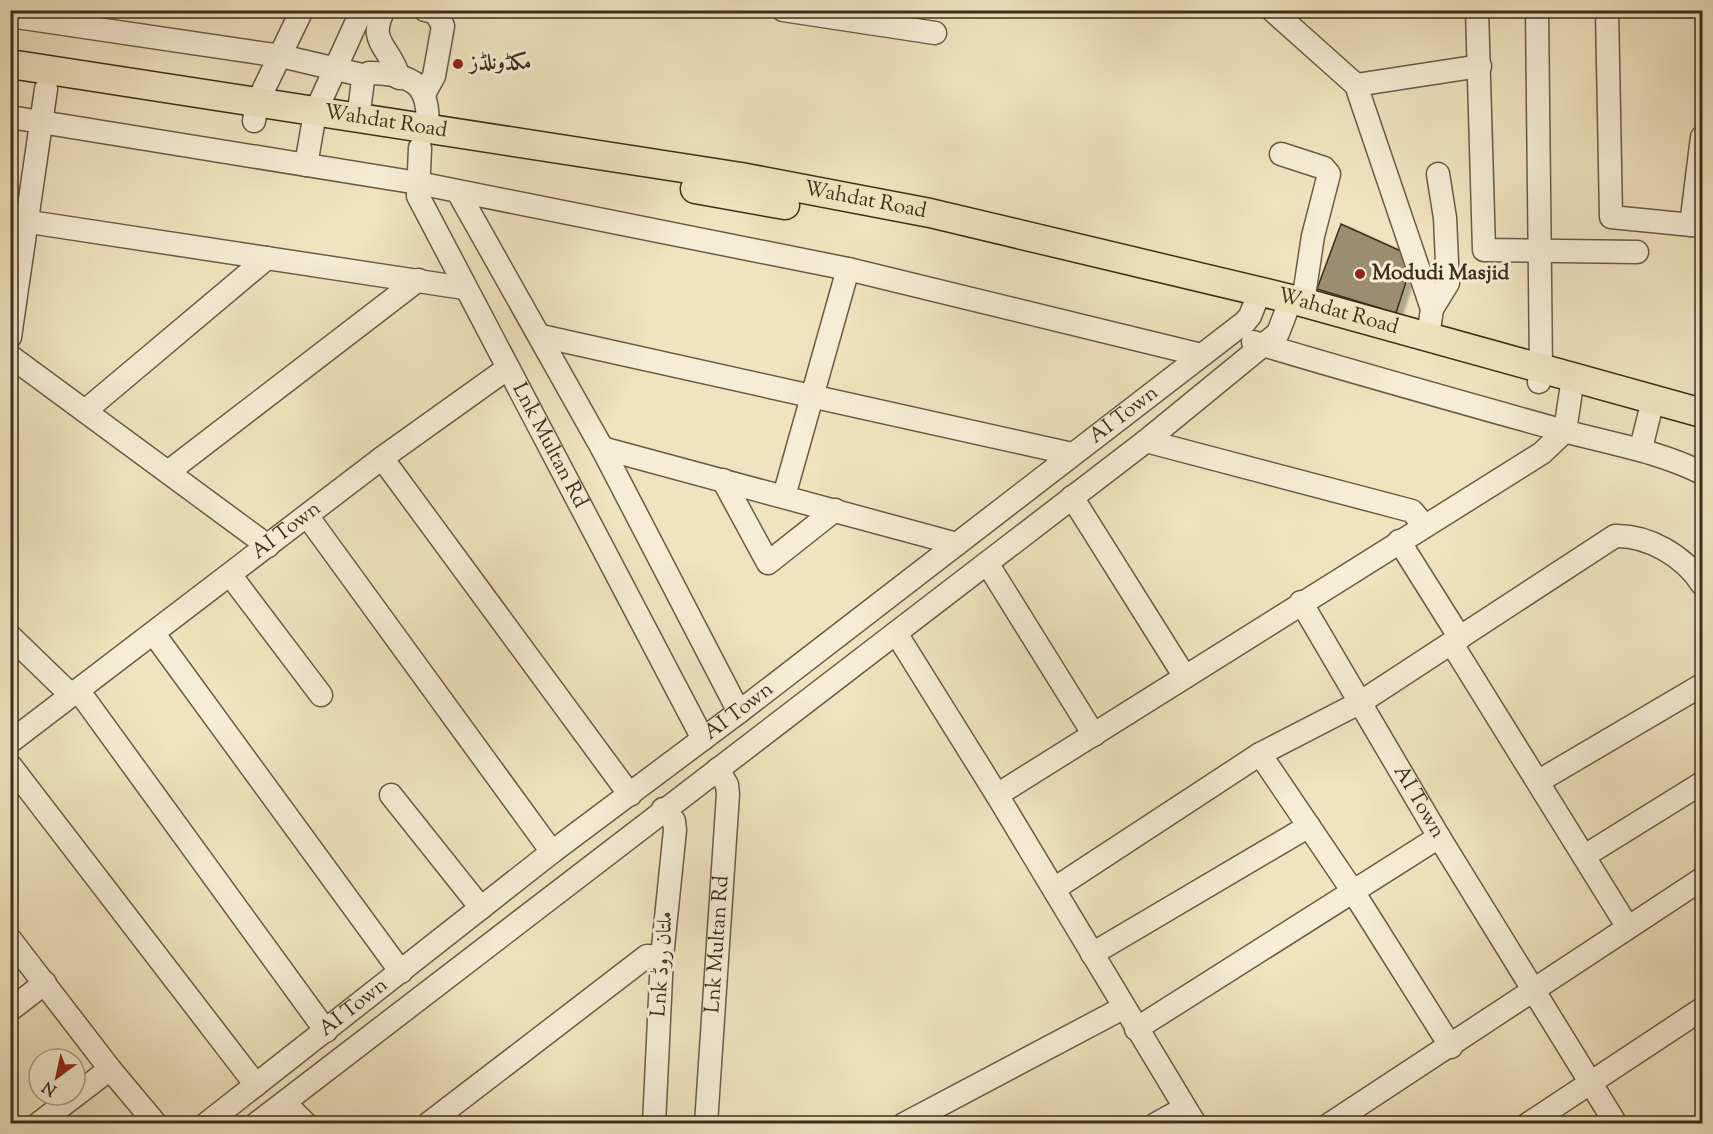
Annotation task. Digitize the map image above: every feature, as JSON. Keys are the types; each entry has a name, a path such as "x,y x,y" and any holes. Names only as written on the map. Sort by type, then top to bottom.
{"main road":[{"name":"Wahdat Road","path":"10,64 256,112 423,139 741,177 874,202 1256,300 1293,306 1428,337 1540,375 1571,391 1702,413"},
{"name":"Wahdat Road","path":"10,84 256,112"},
{"name":"Wahdat Road","path":"313,121 358,119 423,139"},
{"name":"Wahdat Road","path":"1293,306 1651,406 1702,427"}],"street":[{"path":"256,112 302,10"},
{"path":"306,165 313,121 362,10"},
{"path":"384,10 376,28 377,34 396,63 399,78"},
{"path":"10,16 281,56 366,76 377,73 410,81 424,92 434,76 443,26 436,14 425,10"},
{"path":"783,10 843,15 935,33"},
{"path":"1272,10 1356,84 1432,309"},
{"path":"1477,10 1480,66 1482,248 1486,251 1637,252"},
{"path":"1537,10 1540,375"},
{"path":"1607,10 1611,217 1697,226 1702,137"},
{"path":"1356,84 1480,66"},
{"path":"358,119 363,80 366,76"},
{"path":"10,337 19,221 42,122 46,89"},
{"name":"Lnk Multan Rd","path":"424,92 429,108 423,139 418,196 464,288 712,732 740,752"},
{"path":"10,117 418,183 848,269 1201,355"},
{"path":"256,1124 663,809 1146,441 1278,333 1293,306 1329,174 1324,168 1281,154"},
{"path":"1428,337 1432,309 1448,283 1444,218 1438,174"},
{"path":"458,192 602,448 739,712"},
{"path":"19,221 464,288"},
{"path":"85,411 267,258"},
{"path":"784,496 848,269"},
{"path":"168,472 418,280"},
{"name":"AI Town","path":"206,1124 552,852 739,712 1249,319 1256,300"},
{"path":"1228,334 1565,431 1641,448 1679,461 1702,473"},
{"path":"541,336 1072,454"},
{"path":"10,356 268,546"},
{"name":"AI Town","path":"10,742 231,576 382,458 508,368"},
{"path":"998,795 1301,602 1542,453 1565,431 1571,391"},
{"path":"1641,448 1651,406"},
{"path":"1146,441 1412,511 1424,525"},
{"path":"602,448 957,544"},
{"path":"382,458 630,795"},
{"path":"723,480 768,562 835,510"},
{"path":"1072,497 1185,677"},
{"path":"308,517 552,852"},
{"path":"1054,889 1260,754 1361,702 1615,536 1630,536 1678,557 1694,571 1702,584"},
{"path":"1399,541 1456,641 1627,926"},
{"path":"987,563 1095,735"},
{"path":"231,576 321,695"},
{"path":"913,578 934,604"},
{"name":"AI Town","path":"1301,602 1440,837 1616,1124"},
{"path":"896,633 998,795 1123,1008 1190,1116 1156,1124"},
{"path":"154,634 401,972"},
{"path":"10,636 75,692 326,1031"},
{"path":"1539,781 1702,685"},
{"path":"1260,754 1354,893 1450,1047"},
{"path":"10,765 256,1085"},
{"name":"Lnk Multan Rd","path":"706,1124 728,794 727,785 718,769"},
{"path":"1586,855 1702,783"},
{"path":"391,795 481,908"},
{"name":"Lnk ملتان روڈ","path":"654,1124 662,957 675,830 674,821 663,809"},
{"path":"1092,954 1309,826"},
{"path":"1136,1029 1440,837"},
{"path":"1330,1124 1450,1047 1533,988 1627,926 1702,879"},
{"path":"10,939 110,1069 156,1124"},
{"path":"429,1124 647,956 662,957"},
{"path":"10,1010 45,983"},
{"path":"904,1124 1123,1008"},
{"path":"1528,1124 1702,1010"},
{"path":"38,1124 110,1069"},
{"path":"285,1102 306,1124"}],"building":[{"path":"1341,224 1414,257 1396,313 1317,289"}],"place":[{"name":"مکڈونلڈز","path":"458,64"},
{"name":"Modudi Masjid","path":"1360,274"}]}
